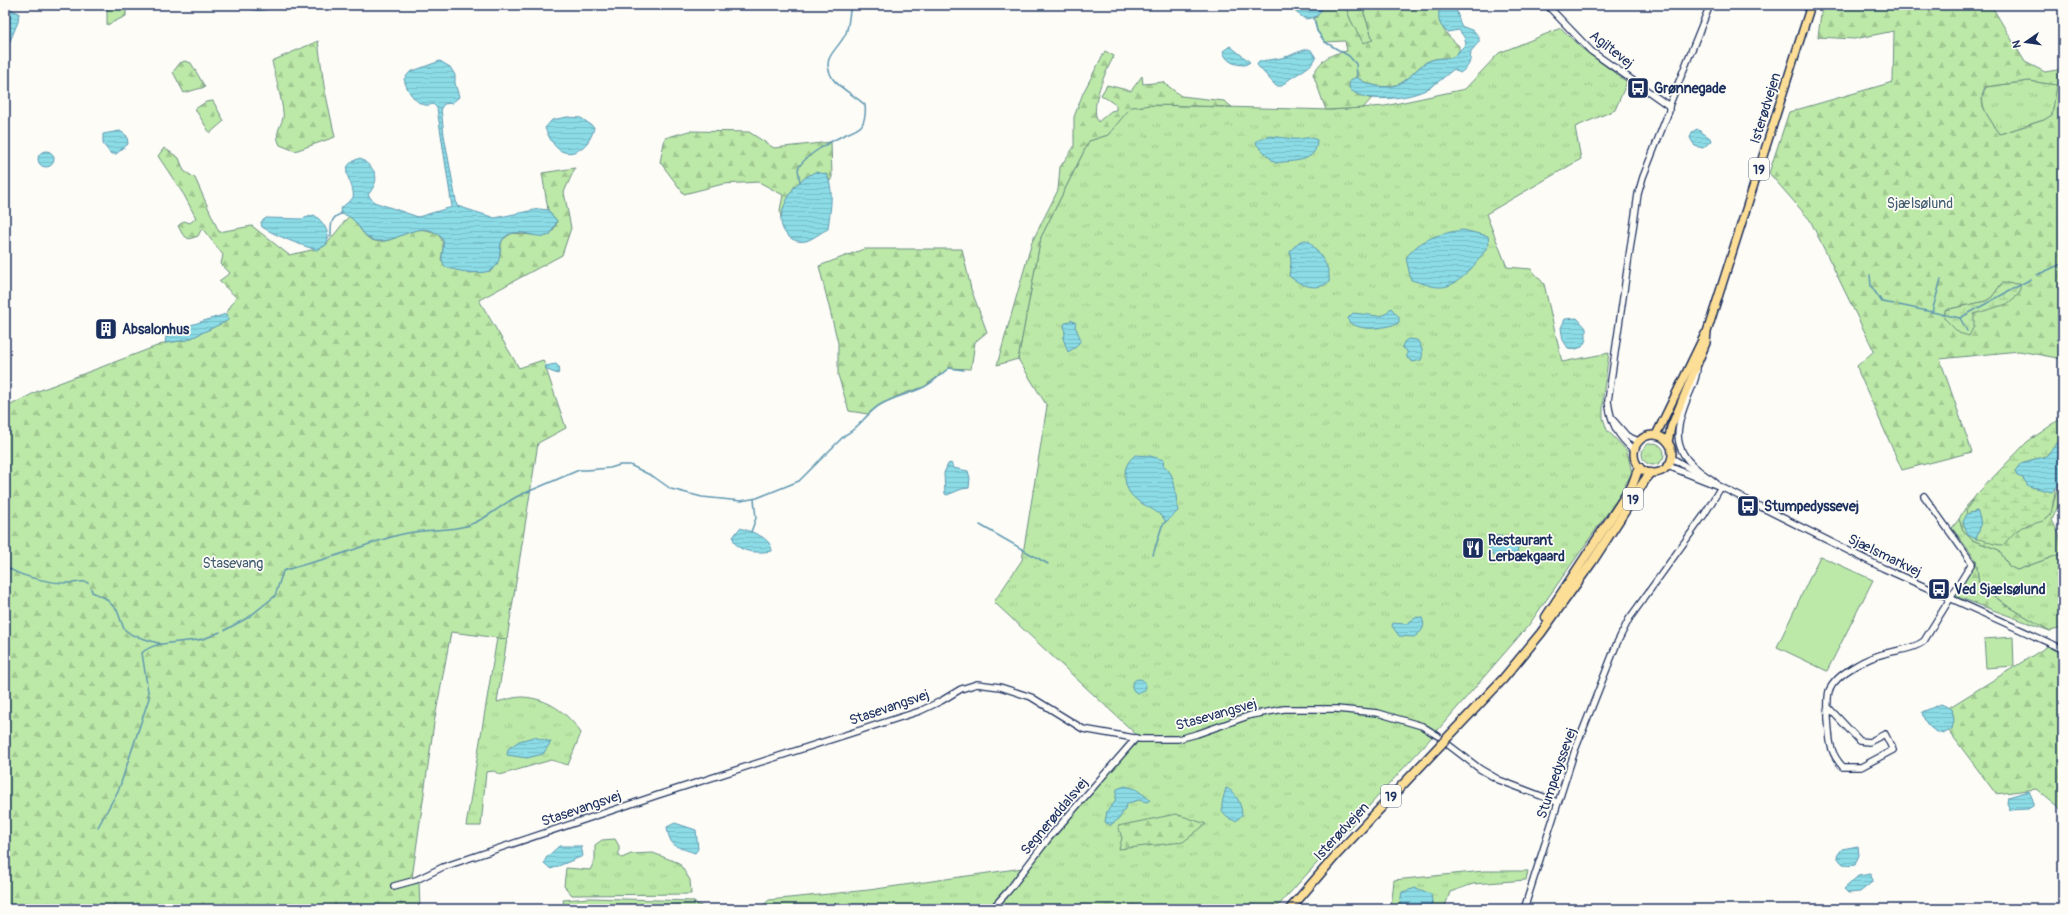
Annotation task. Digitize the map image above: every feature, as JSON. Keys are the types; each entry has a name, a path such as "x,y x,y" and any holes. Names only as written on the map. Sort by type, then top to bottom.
{"highway":[{"name":"Isterødvejen","path":"1290,909 1338,853 1495,685 1566,589 1632,486 1639,467"},
{"name":"Isterødvejen","path":"1495,685 1503,679 1565,601 1645,480 1652,473"}],"main road":[{"name":"Isterødvejen","path":"1656,435 1706,332 1811,5"},
{"name":"Isterødvejen","path":"1668,442 1671,427 1697,368 1706,343 1706,332"},
{"path":"1634,450 1638,441 1647,436 1656,435 1668,442"},
{"name":"19","path":"1668,442 1671,447 1672,458"},
{"name":"19","path":"1634,450 1635,461 1639,467 1652,473 1662,471 1668,466"},
{"path":"1668,466 1672,458"}],"street":[{"name":"Agiltevej","path":"1547,5 1592,51 1667,103 1669,106"},
{"path":"1634,450 1617,433 1610,418 1609,389 1638,194 1643,177 1669,112 1669,106 1710,5"},
{"name":"Sjælsmarkvej","path":"1697,368 1697,376 1681,415 1677,429 1678,436 1682,451 1687,459 1718,485"},
{"path":"1609,410 1614,422 1621,430 1638,441"},
{"name":"Sjælsmarkvej","path":"1672,458 1718,485 1950,599 2063,649"},
{"name":"Sjælsmarkvej","path":"1668,466 1718,485"},
{"name":"Stumpedyssevej","path":"1524,909 1557,802 1617,643 1629,619 1704,515 1718,485"},
{"path":"1828,707 1860,741 1869,742 1885,734 1893,750 1861,767 1843,767 1834,758 1830,745 1828,707 1829,691 1838,677 1867,659 1920,645 1928,637 1972,563 1924,496"},
{"name":"Stasevangsvej","path":"394,886 416,880 442,867 658,795 920,711 960,689 977,684 1000,687 1031,696 1083,730 1136,738 1178,739 1251,715 1291,709 1336,709 1378,713 1422,726 1438,736"},
{"name":"Segnerøddalsvej","path":"992,909 1009,890 1048,839 1136,738"},
{"path":"1450,746 1499,780 1557,802"}],"green space":[{"path":"107,5 126,5 126,16 107,25"},
{"path":"1322,5 1346,5 1351,20 1363,43 1373,40 1364,13 1364,5 1440,5 1439,12 1441,24 1446,33 1459,46 1459,52 1452,58 1428,61 1409,78 1392,86 1386,87 1373,85 1357,77 1368,98 1372,98 1363,108 1326,110 1313,74 1320,64 1331,55 1347,51 1345,41 1325,42 1317,31 1314,18 1317,17"},
{"path":"1346,5 1364,5 1364,13 1373,41 1363,44 1351,20"},
{"name":"Sjælsølund","path":"1822,5 1854,7 1871,5 1870,7 1874,9 1886,5 1991,5 2025,62 2045,72 2063,69 2063,359 2019,351 1940,359 1972,452 1902,470 1857,366 1874,351 1810,220 1769,173 1789,112 1893,82 1894,31 1854,39 1818,37","holes":["2029,81 2057,85 2052,115 2044,120 2000,134 1988,117 1983,106 1982,100 1985,87","2002,283 1990,302 1981,312 1968,313 1945,310 1986,301 1992,297"]},
{"path":"1561,28 1580,47 1627,82 1615,110 1575,127 1581,159 1486,214 1507,267 1531,269 1544,284 1562,362 1609,353 1603,396 1603,418 1607,430 1627,451 1632,473 1616,501 1528,626 1431,738 1277,907 1278,909 759,909 769,900 869,890 1023,868 1139,737 994,602 1022,560 1047,406 1018,359 1041,237 1089,141 1108,135 1130,107 1153,105 1332,110 1385,106 1465,89 1499,53"},
{"path":"318,41 324,86 335,137 295,151 280,145 278,141 279,128 283,114 272,61"},
{"path":"1105,51 1114,56 1103,79 1097,98 1096,115 1098,122 1111,111 1116,110 1116,105 1101,95 1107,85 1131,91 1142,76 1143,84 1163,82 1181,96 1224,101 1232,107 1153,105 1131,107 1108,135 1089,141 1041,237 1018,359 997,365 1032,242 1058,190 1060,167 1074,147 1074,117 1083,93"},
{"path":"185,61 191,63 205,87 184,93 173,72 180,63"},
{"path":"2029,81 2058,85 2052,115 2044,120 2000,134 1983,106 1983,94 1986,87"},
{"path":"213,101 224,121 210,133 195,109 206,102"},
{"path":"689,131 749,132 774,148 831,142 832,177 830,181 826,174 794,187 781,218 780,210 783,195 759,182 723,184 684,194 660,162 665,138"},
{"name":"Stasevang","path":"164,148 179,158 184,171 195,178 219,232 252,226 289,255 321,248 326,245 349,216 356,222 367,237 375,241 390,240 411,231 418,230 426,230 435,233 441,238 443,245 441,260 469,273 491,271 499,258 502,240 512,233 532,235 553,231 557,221 548,210 542,173 575,168 564,192 571,228 562,255 479,300 519,368 543,360 566,428 538,443 507,639 451,632 434,723 412,878 412,883 419,881 420,909 5,909 5,408 38,391 165,343 187,340 229,319 226,314 236,297 219,281 230,273 221,264 223,255 202,228 198,236 189,239 183,235 178,226 184,221 190,223 196,218 184,195 158,156"},
{"path":"864,249 962,249 971,289 987,332 975,342 971,369 949,368 924,387 905,393 879,405 868,414 849,411 838,375 838,343 819,266"},
{"path":"2002,283 2020,284 2020,293 2007,304 1974,314 1974,326 1969,336 1959,333 1944,318 1945,310 1986,301 1992,297"},
{"path":"2063,417 2063,437 2046,456 2021,463 2023,478 2051,491 2056,488 2051,514 2043,521 2022,527 2003,545 1976,539 1980,527 1977,511 1967,514 1966,510 1976,495 2027,442"},
{"path":"1653,443 1661,446 1664,454 1661,462 1653,465 1645,462 1642,454 1645,446"},
{"path":"2063,479 2063,494 2052,520 2059,534 2063,553 2017,570 2009,566 1999,550 1972,540 1963,530 1959,519 1969,503 1981,493 1993,487 2041,517 2047,518"},
{"path":"1959,519 1963,530 1972,540 1999,550 2009,566 2017,570 2063,553 2063,628 2050,631 2006,605 1979,584 1976,560 1952,528"},
{"path":"1820,556 1873,580 1827,671 1777,647"},
{"path":"1976,560 1979,585 2006,605 2050,631 1955,596"},
{"path":"2013,637 2014,666 1986,668 1984,639"},
{"path":"497,638 507,639 497,702 519,697 540,700 548,703 563,713 581,733 568,765 551,760 500,775 494,771 486,772 481,826 466,826"},
{"path":"2048,646 2063,655 2063,811 2036,789 1996,794 1937,715"},
{"path":"1176,814 1206,824 1183,842 1119,849 1122,838 1118,826"},
{"path":"615,839 619,846 619,856 622,858 631,854 653,853 679,863 690,880 691,894 572,895 564,886 566,868 590,870 595,860 595,845 602,840"},
{"path":"1484,871 1528,871 1526,880 1473,884 1450,892 1444,909 1391,909 1394,880"},
{"path":"590,898 692,901 706,909 565,909 563,900"}],"water":[{"path":"239,5 277,5 272,8 258,10 249,9"},
{"path":"1293,5 1322,5 1319,14 1312,18 1305,19 1293,10"},
{"path":"1440,5 1455,5 1461,26 1474,31 1479,37 1479,42 1471,51 1470,61 1466,68 1460,73 1454,69 1429,88 1421,92 1400,97 1365,97 1355,93 1349,88 1350,80 1357,77 1373,85 1386,87 1392,86 1406,80 1419,67 1428,61 1452,58 1466,44 1464,37 1459,30 1447,32 1441,26 1439,17"},
{"path":"5,7 19,13 18,22 5,53"},
{"path":"1230,46 1250,62 1245,65 1241,65 1231,62 1226,58 1223,51"},
{"path":"1308,49 1311,50 1316,58 1309,66 1282,86 1276,86 1257,65 1259,61 1285,57"},
{"path":"440,61 450,67 455,75 455,83 459,97 452,103 444,104 441,108 444,135 457,206 495,218 539,209 548,210 557,221 550,235 540,236 515,233 505,237 501,244 496,266 492,270 486,272 464,272 446,267 442,259 442,239 432,231 425,229 417,230 387,240 372,240 363,233 352,219 341,214 340,209 353,198 352,186 347,171 348,166 360,158 370,166 375,174 375,183 368,195 374,202 418,217 452,207 437,108 433,104 423,104 414,99 404,79 410,72"},
{"path":"567,117 581,118 594,127 588,142 580,150 570,153 561,151 555,146 545,128 552,120"},
{"path":"1697,129 1710,138 1711,141 1703,148 1695,146 1690,138 1692,132"},
{"path":"120,131 127,136 128,144 116,154 111,154 103,144 103,134"},
{"path":"1270,136 1293,139 1314,139 1317,140 1316,148 1313,153 1303,159 1275,163 1257,145 1256,141"},
{"path":"46,151 52,153 54,159 52,165 46,167 40,165 38,159 40,153"},
{"path":"815,172 826,174 829,180 831,200 828,229 809,240 796,241 785,232 781,223 781,218 787,199 795,186"},
{"path":"314,215 326,228 328,237 326,245 317,250 295,243 275,234 262,227 261,222 266,218 302,219"},
{"path":"1463,230 1488,236 1489,244 1481,257 1463,277 1456,282 1442,287 1431,286 1411,280 1406,258 1411,251 1431,238"},
{"path":"1305,240 1309,241 1320,255 1328,270 1329,282 1319,287 1308,286 1289,276 1291,263 1290,251 1299,242"},
{"path":"1391,308 1399,317 1399,322 1397,324 1378,328 1366,328 1349,322 1348,318 1353,313 1378,316 1384,315"},
{"path":"226,314 229,319 227,321 187,340 165,343 166,337 178,329"},
{"path":"1577,318 1586,328 1586,340 1582,347 1576,349 1568,348 1563,340 1561,328 1565,319"},
{"path":"1071,320 1076,323 1075,326 1081,340 1076,347 1068,352 1063,338 1065,335 1064,324"},
{"path":"1408,339 1417,340 1419,342 1422,353 1421,360 1413,362 1407,358 1407,351 1402,347 1404,342"},
{"path":"556,364 560,368 558,374 547,370 545,366"},
{"path":"2063,437 2063,474 2057,487 2052,492 2028,486 2023,478 2017,476 2015,471 2021,463 2046,456"},
{"path":"1135,455 1150,456 1164,460 1163,465 1171,474 1175,485 1178,511 1166,522 1156,511 1142,504 1136,499 1127,487 1125,478 1126,468 1128,462"},
{"path":"951,463 953,468 968,471 970,478 969,488 947,495 945,494 944,473 948,464"},
{"path":"1977,511 1979,515 1980,529 1976,539 1968,535 1963,522 1967,514"},
{"path":"740,528 755,533 765,539 771,546 772,551 755,552 738,547 733,537"},
{"path":"1492,536 1501,536 1507,542 1515,542 1518,546 1517,559 1504,561 1491,554 1487,544"},
{"path":"1417,617 1422,618 1424,624 1421,631 1414,637 1399,636 1392,626 1393,623 1406,624"},
{"path":"1139,679 1144,681 1146,686 1144,691 1139,693 1134,691 1132,686 1134,681"},
{"path":"1941,704 1952,709 1954,720 1952,729 1943,734 1935,731 1927,724 1922,712"},
{"path":"534,737 551,742 543,754 527,758 507,755 508,749 519,741"},
{"path":"1125,786 1136,789 1150,800 1147,802 1139,800 1128,803 1119,819 1110,825 1105,822 1107,811 1115,802 1117,789"},
{"path":"1226,788 1233,792 1241,807 1242,815 1236,821 1225,816 1223,812 1222,804"},
{"path":"2029,791 2033,800 2033,806 2028,809 2010,810 2007,803 2008,797"},
{"path":"675,823 696,830 698,849 695,853 672,843 667,827"},
{"path":"559,846 581,846 583,856 551,869 544,863 546,858"},
{"path":"1858,846 1859,855 1855,865 1849,866 1840,861 1837,856 1842,849"},
{"path":"1871,874 1872,882 1860,892 1848,893 1844,889 1858,876"},
{"path":"1416,888 1431,894 1433,909 1399,909 1402,892"}],"waterway":[{"path":"800,182 798,169 805,160 824,146 859,128 864,119 865,105 835,82 829,71 828,65 831,54 846,33 851,5"},
{"path":"1314,18 1317,31 1325,42 1349,56 1356,64 1357,77"},
{"path":"328,238 331,236 331,226 333,220 337,215 341,214"},
{"path":"2037,275 2059,265 2063,265"},
{"path":"1870,275 1871,286 1882,302 1894,304"},
{"path":"1932,312 1941,279"},
{"path":"1899,305 1960,318 2031,279"},
{"path":"1960,318 1967,331"},
{"path":"225,630 249,617 275,596 283,571 396,535 421,531 453,529 466,526 481,520 518,496 579,470 630,465 654,477 671,489 702,497 741,501 757,498 799,481 845,435 855,428 875,408 891,399 927,385 949,368 964,370"},
{"path":"751,532 756,518 754,499"},
{"path":"1153,555 1162,526 1166,521"},
{"path":"980,525 1048,564"},
{"path":"5,565 18,573 46,581 88,583"},
{"path":"91,588 92,592 105,598 117,610 124,629 132,635 161,644"},
{"path":"98,827 119,789 149,698 142,653 154,646 203,639 220,632"}],"place":[{"name":"Grønnegade","path":"1638,88"},
{"name":"Absalonhus","path":"106,329"},
{"name":"Stumpedyssevej","path":"1748,506"},
{"name":"Restaurant Lerbækgaard","path":"1473,548"},
{"name":"Ved Sjælsølund","path":"1939,589"}]}
